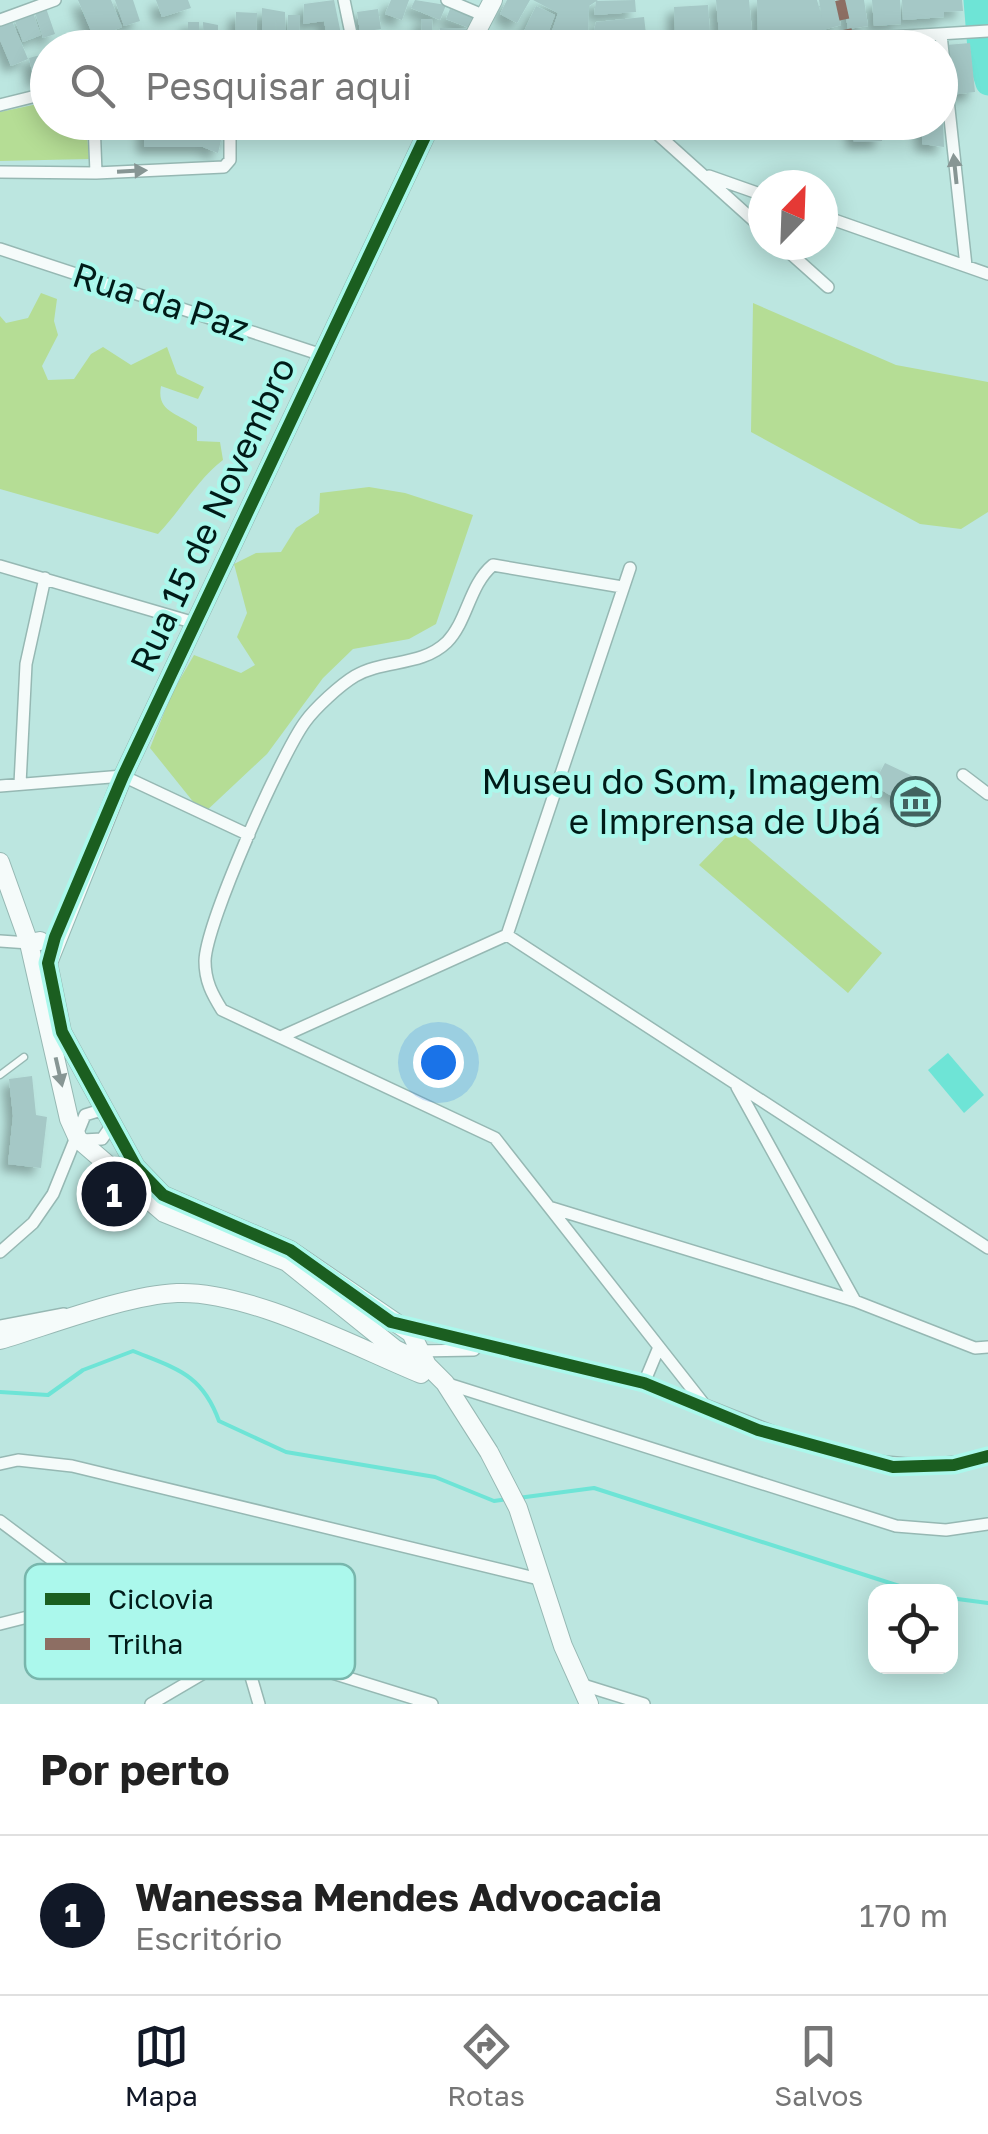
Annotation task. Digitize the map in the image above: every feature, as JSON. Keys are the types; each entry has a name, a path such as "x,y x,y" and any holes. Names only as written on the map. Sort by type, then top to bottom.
{"street":[{"path":"0,20 55,0"},
{"path":"344,0 350,30"},
{"path":"447,0 489,8"},
{"path":"958,34 988,31"},
{"path":"0,105 30,98"},
{"path":"95,140 96,173"},
{"path":"0,172 96,173 224,167 230,160 230,140"},
{"name":"Rua 15 de Novembro","path":"423,140 123,776 55,936 48,962 52,999 62,1032 136,1167 163,1194 290,1250 402,1327 424,1358"},
{"path":"664,140 748,216"},
{"path":"952,140 966,266"},
{"path":"700,173 748,190"},
{"path":"838,221 988,274"},
{"name":"Rua da Paz","path":"0,249 322,354"},
{"path":"798,260 828,287"},
{"path":"622,587 493,564 481,575 450,639 432,654 356,676 305,722 249,836 215,920 205,958 208,987 222,1010 480,1128 494,1138 707,1408"},
{"path":"0,566 196,623"},
{"path":"283,1036 507,935 630,568"},
{"path":"20,784 26,664 45,578"},
{"path":"963,774 988,794"},
{"path":"0,786 123,776 249,836"},
{"path":"0,862 30,942 69,1119 78,1139 164,1213 287,1262 392,1346 424,1358 494,1350"},
{"path":"507,935 988,1248"},
{"path":"0,941 30,942 55,936"},
{"path":"734,1083 855,1301"},
{"path":"0,1252 33,1223 53,1194 85,1114 98,1111 110,1117 109,1129 102,1138 90,1142 78,1139"},
{"path":"552,1208 855,1301 975,1348 988,1347"},
{"path":"0,1340 174,1292 216,1294 445,1383 896,1526 946,1530 988,1524"},
{"path":"0,1326 42,1315 96,1313"},
{"path":"392,1346 391,1333 402,1327 644,1383 758,1430 893,1467 954,1465 988,1456"},
{"path":"644,1383 658,1347"},
{"path":"424,1358 445,1383 508,1486 589,1704"},
{"path":"0,1464 18,1460 72,1466 543,1580"},
{"path":"0,1521 57,1564"},
{"path":"0,1624 25,1618"},
{"path":"151,1704 192,1679"},
{"path":"251,1679 259,1704"},
{"path":"347,1679 432,1704"},
{"path":"580,1684 644,1704"}],"lane":[{"path":"0,1074 24,1057"}],"shaded area":[{"path":"30,106 30,140 87,140 89,159 0,161 0,112"},
{"path":"41,293 57,299 54,321 58,335 42,366 48,380 74,379 91,354 103,347 131,365 167,347 177,374 204,387 198,399 161,386 165,407 197,427 197,441 220,442 223,460 158,534 0,489 0,316 6,323 28,318"},
{"path":"753,303 896,365 988,382 988,512 961,529 920,524 751,432"},
{"path":"369,487 405,493 473,515 436,624 409,639 353,649 323,678 267,754 203,814 150,748 172,693 194,655 241,673 255,665 237,637 247,613 234,564 256,553 281,552 296,528 319,513 320,493"},
{"path":"735,828 882,953 848,993 699,865"},
{"path":"948,1053 984,1095 964,1113 928,1070"}],"building":[{"path":"78,0 111,0 122,27 91,30"},
{"path":"115,0 133,0 140,21 124,26"},
{"path":"156,0 188,0 191,8 162,17"},
{"path":"334,0 340,30 326,30 324,21 303,24 304,4"},
{"path":"391,0 409,0 402,20 385,14"},
{"path":"415,0 446,5 440,20 411,8"},
{"path":"507,0 530,0 517,23 500,14"},
{"path":"533,0 598,0 589,6 588,30 552,30 558,13"},
{"path":"635,0 636,12 594,15 596,1"},
{"path":"716,0 749,0 752,30 719,30"},
{"path":"757,0 817,0 822,18 819,0 835,0 841,25 823,30 758,30"},
{"path":"843,0 864,0 868,26 848,29"},
{"path":"872,0 900,0 901,24 874,26"},
{"path":"902,0 962,0 963,11 944,12 944,17 903,20"},
{"path":"708,5 710,30 675,30 674,7"},
{"path":"536,6 555,15 549,30 524,30"},
{"path":"46,8 54,30 41,30 35,12"},
{"path":"262,8 285,12 286,30 276,30 276,20 276,30 262,30"},
{"path":"378,9 381,29 360,30 357,12"},
{"path":"450,9 475,18 472,29 446,19"},
{"path":"236,12 257,13 257,30 236,30"},
{"path":"33,13 39,30 30,30 30,39 23,42 15,21"},
{"path":"288,15 300,15 300,30 288,30"},
{"path":"644,17 646,30 594,30 596,22"},
{"path":"421,19 432,19 432,30 422,30"},
{"path":"12,21 28,59 11,66 0,40 0,26"},
{"path":"188,22 199,22 199,30 188,30"},
{"path":"203,22 218,25 218,30 203,30"},
{"path":"970,43 975,92 958,94 958,44"},
{"path":"144,140 221,140 218,153 203,147 144,147"},
{"path":"922,140 944,140 944,147 922,144"},
{"name":"Museu do Som, Imagem e Imprensa de Ubá","path":"885,763 938,788 924,815 873,785"},
{"path":"32,1076 36,1115 47,1117 41,1168 8,1164 13,1116 9,1079"}],"waterway":[{"path":"976,0 981,61 988,83"},
{"path":"0,1392 48,1395 83,1370 133,1351 196,1383 219,1421 286,1452 435,1477 494,1501 508,1499"},
{"path":"518,1498 594,1488 893,1584"},
{"path":"958,1599 988,1603"}],"marked path":[{"path":"840,0 847,30"}],"cycle path":[{"path":"423,140 123,776 55,937 48,963 62,1032 136,1167 163,1195 290,1250 391,1322 644,1383 758,1430 893,1467 954,1465 988,1456"}],"place":[{"name":"Museu do Som, Imagem e Imprensa de Ubá","path":"916,802"},
{"name":"Wanessa Mendes Advocacia","path":"114,1194"}]}
